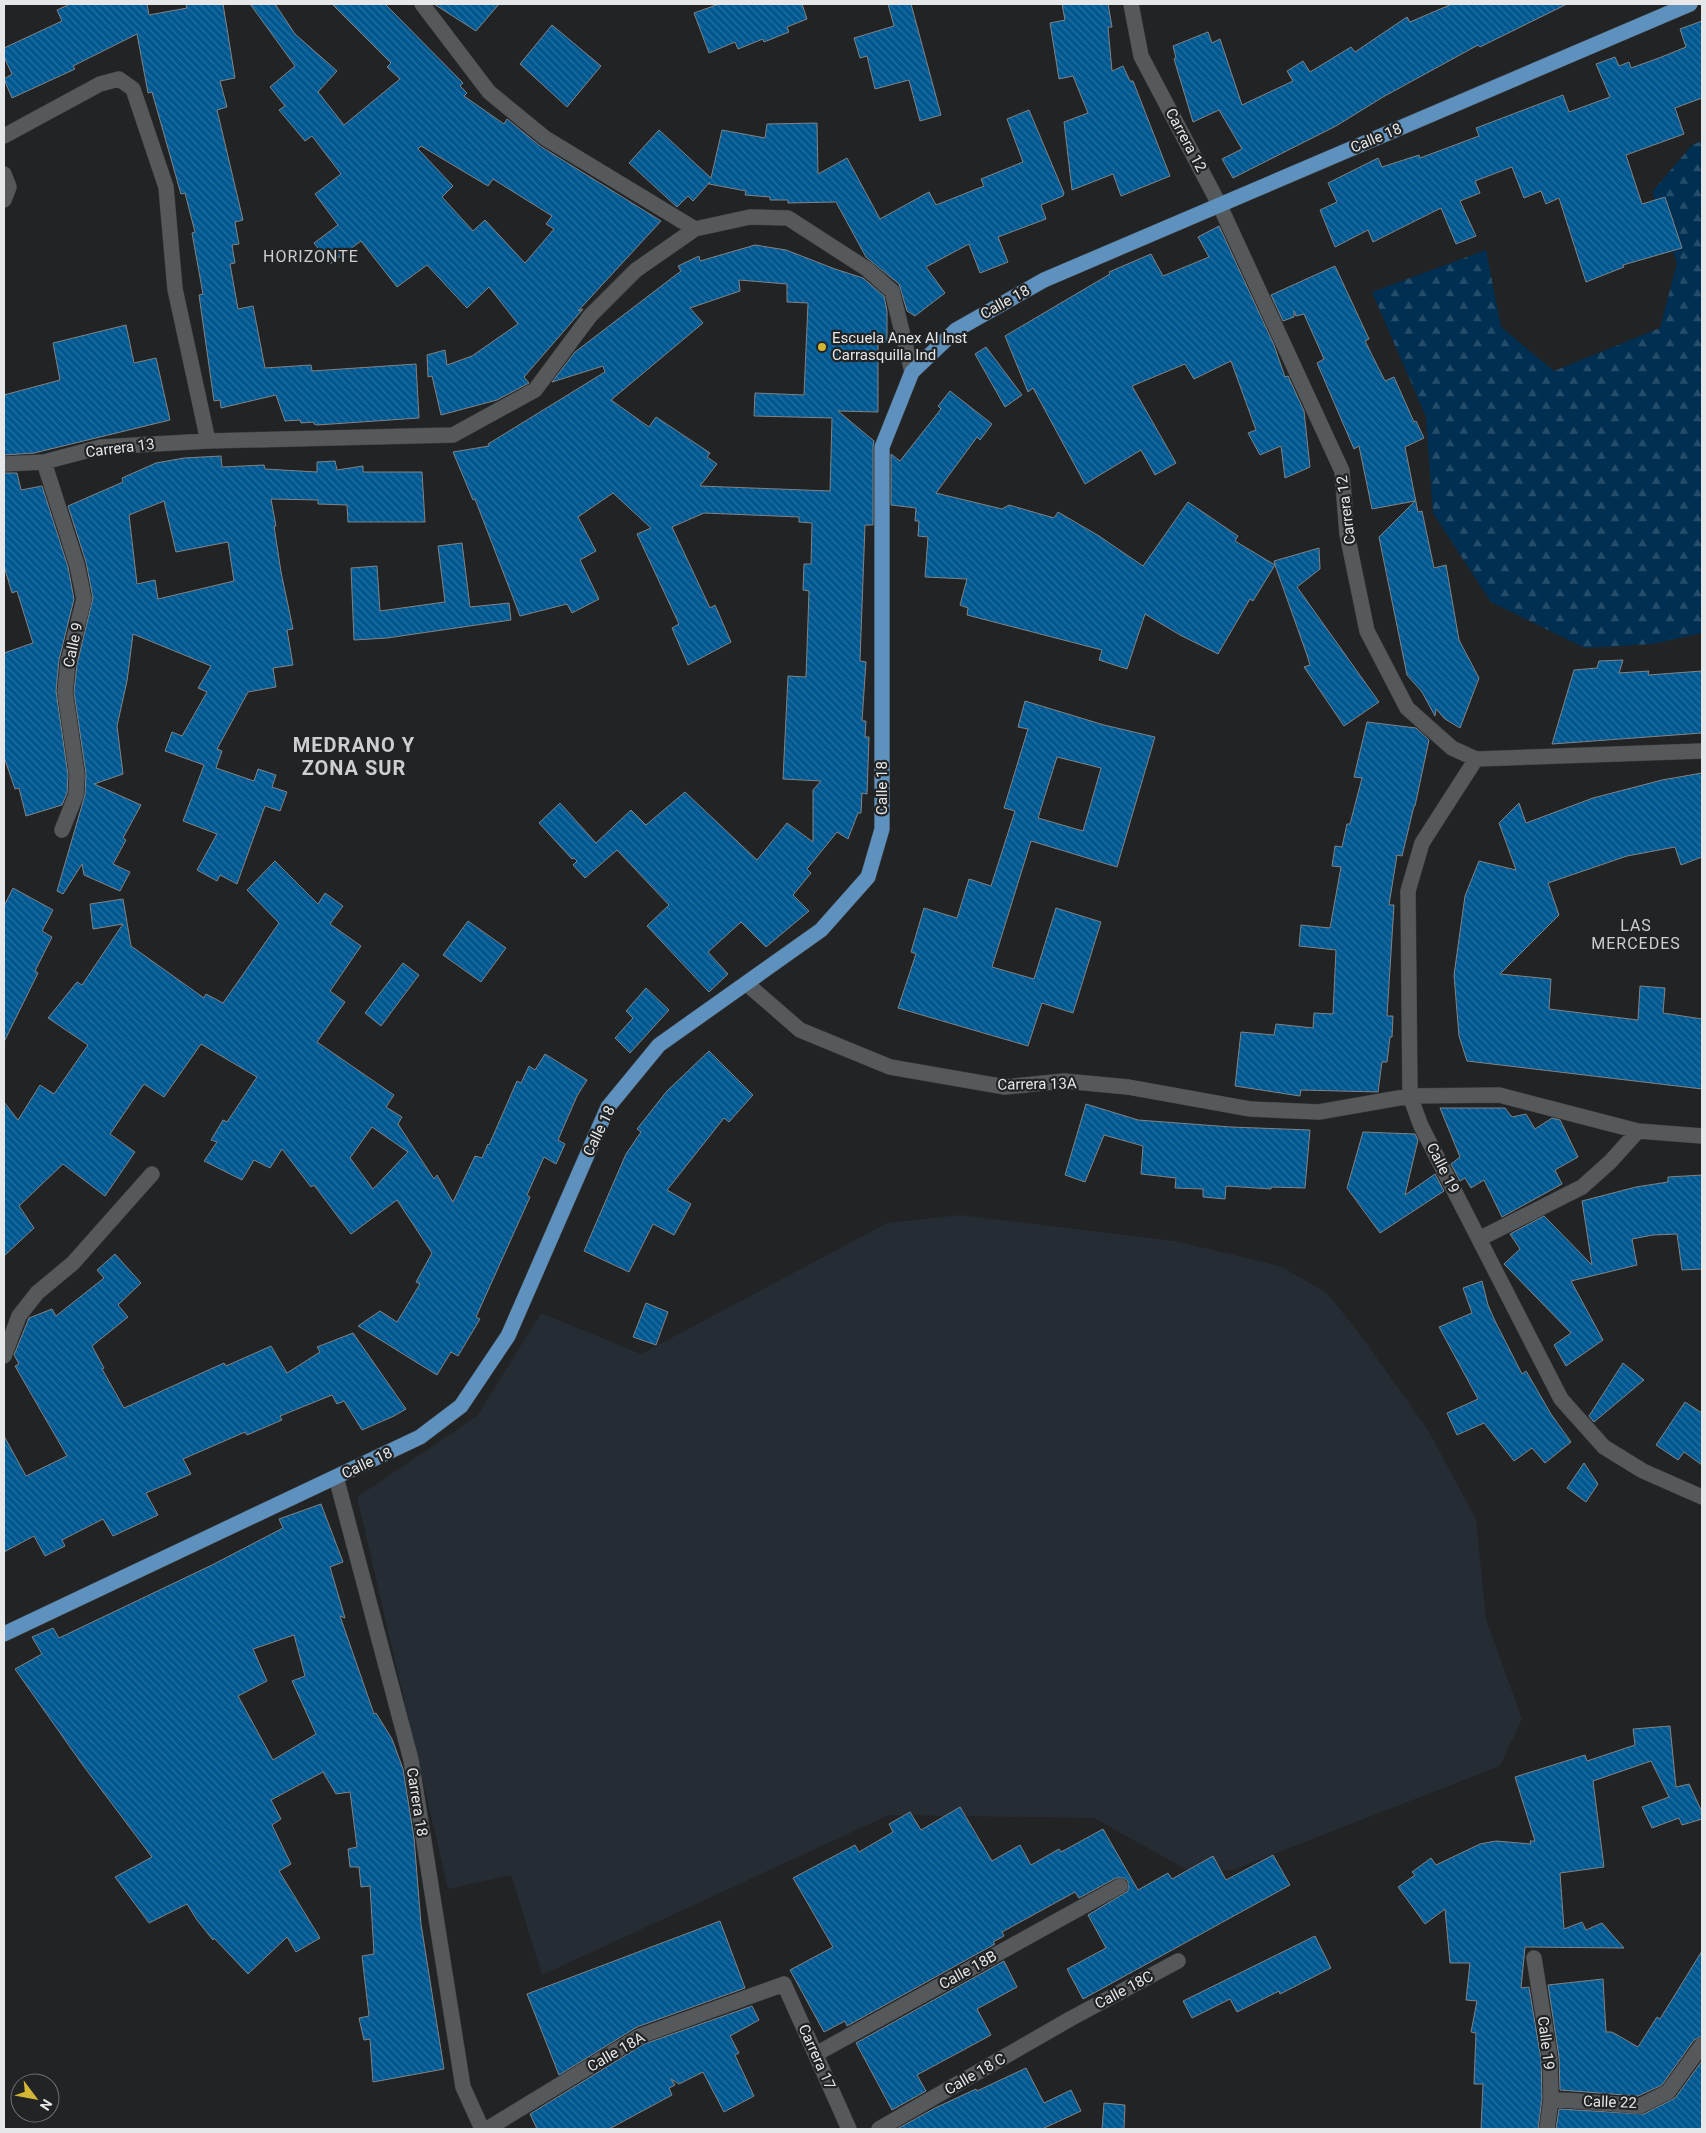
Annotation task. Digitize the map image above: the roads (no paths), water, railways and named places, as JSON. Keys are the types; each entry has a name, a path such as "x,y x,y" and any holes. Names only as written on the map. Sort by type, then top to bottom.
{"main road":[{"name":"Calle 18","path":"4,1634 420,1438 461,1406 508,1336 608,1107 659,1046 821,930 868,877 882,830 882,447 912,372 956,330 1044,280 1690,4"}],"street":[{"path":"422,4 489,92 545,138 695,229 750,217 788,218 867,269 892,291 912,372"},
{"name":"Carrera 12","path":"1131,4 1141,56 1219,204 1342,471 1347,534 1367,631 1407,708 1452,748 1476,759 1702,751"},
{"path":"4,136 100,84 119,79 133,89 166,187 175,289 208,441"},
{"path":"4,174 9,186 4,200"},
{"name":"Carrera 13","path":"4,464 44,462 101,448 208,441 454,435 535,390 590,316 636,270 695,229"},
{"name":"Calle 9","path":"44,462 77,565 84,600 68,662 65,692 77,775 76,794 62,830"},
{"name":"Calle 19","path":"1476,759 1422,844 1408,891 1410,1096 1421,1126 1561,1399 1604,1447 1643,1471 1702,1497"},
{"name":"Carrera 13A","path":"747,984 800,1030 890,1068 1005,1087 1064,1081 1128,1087 1250,1109 1319,1112 1410,1096 1499,1095 1638,1131 1702,1136"},
{"path":"1479,1239 1582,1188 1610,1162 1638,1131"},
{"path":"4,1356 18,1316 37,1293 73,1263 152,1174"},
{"name":"Carrera 18","path":"336,1477 411,1760 463,2087 482,2129"},
{"name":"Calle 18B","path":"816,2054 1120,1886"},
{"name":"Calle 19","path":"1534,1958 1550,2058 1551,2099 1548,2129"},
{"name":"Calle 18C","path":"1070,2019 1178,1961"},
{"name":"Carrera 17","path":"784,1984 849,2129"},
{"name":"Calle 18A","path":"486,2129 640,2036 784,1984"},
{"name":"Calle 18 C","path":"879,2129 1070,2019"},
{"name":"Calle 22","path":"1551,2099 1640,2106 1668,2092 1702,2045"}],"place":[{"name":"Escuela Anex Al Inst Carrasquilla Ind","path":"822,347"}],"district":[{"name":"HORIZONTE","path":"311,256"},
{"name":"MEDRANO Y ZONA SUR","path":"354,756"},
{"name":"LAS MERCEDES","path":"1636,934"}]}
